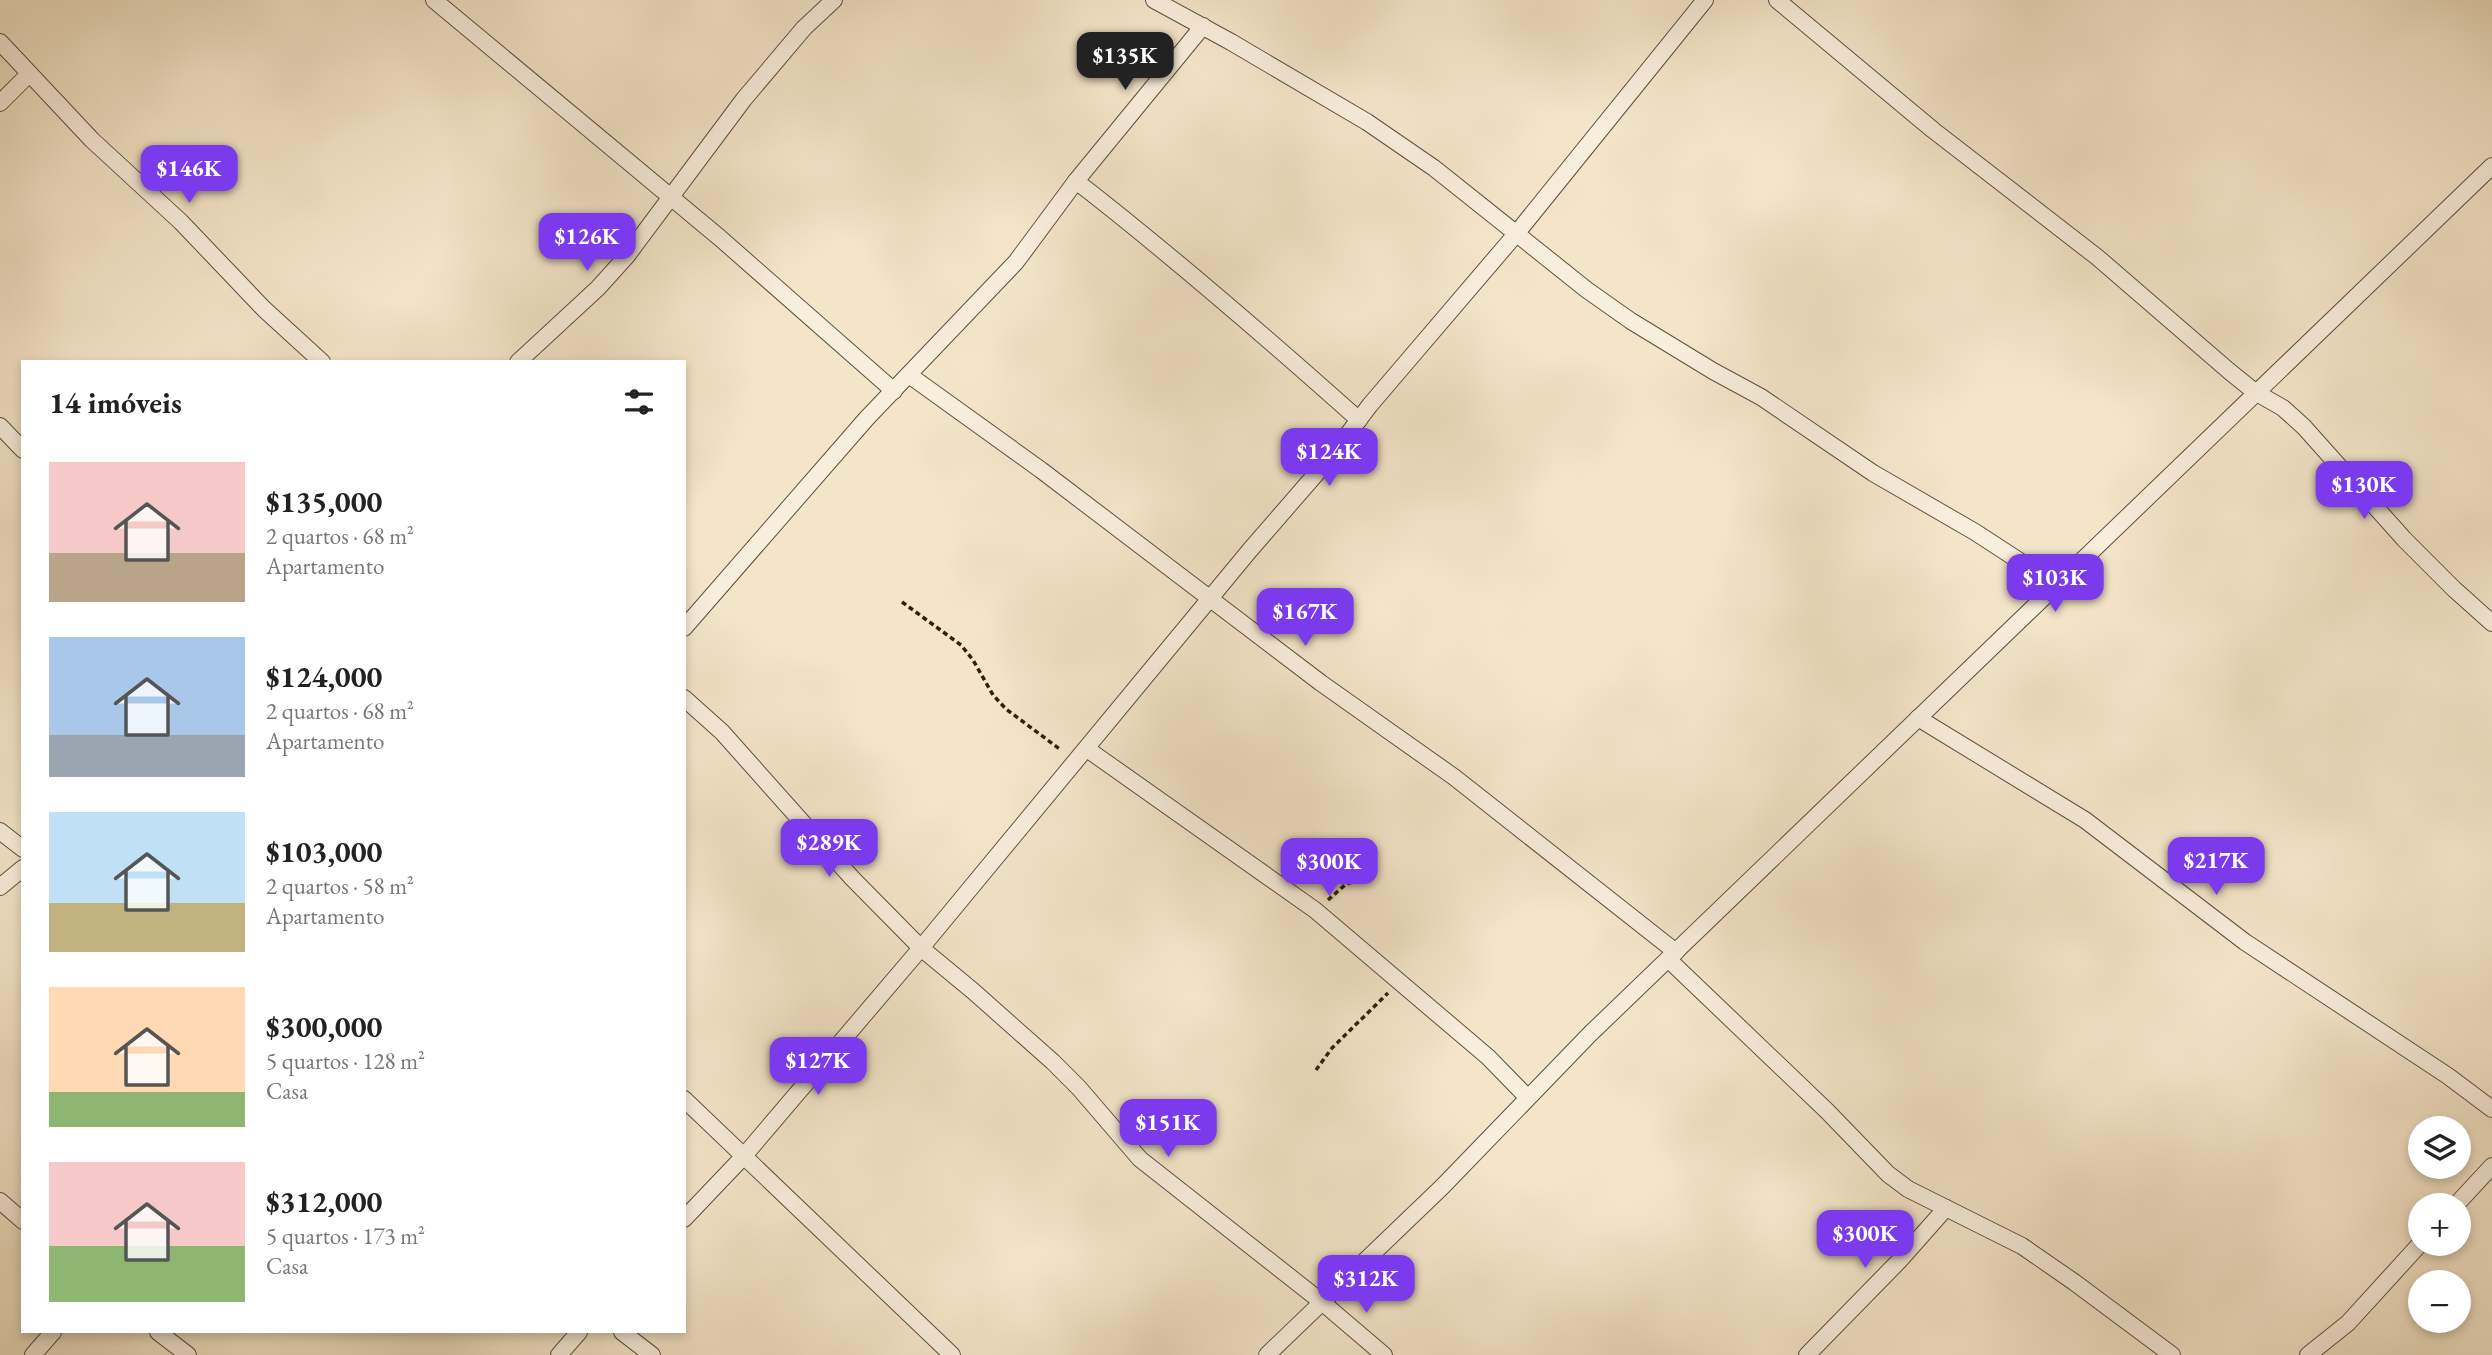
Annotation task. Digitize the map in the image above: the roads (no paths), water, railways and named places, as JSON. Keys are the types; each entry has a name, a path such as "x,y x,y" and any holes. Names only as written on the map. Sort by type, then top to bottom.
{"street":[{"path":"435,0 671,196 894,391"},
{"path":"520,360 598,288 626,257 744,99 804,27 834,0"},
{"path":"1154,0 1367,122 1434,168 1587,290 1631,321 1761,397 1873,473 1975,532 2021,562 2055,589"},
{"path":"686,1217 743,1157 1082,756 1516,233 1705,0"},
{"path":"1777,0 1933,130 2097,257 2255,392 2283,408 2304,426 2404,539 2492,623"},
{"path":"686,626 792,503 1016,262 1076,181 1203,26"},
{"path":"0,42 92,140 181,222 264,309 320,360"},
{"path":"0,103 29,74"},
{"path":"1266,1355 1443,1186 1527,1097 1672,956 2492,166"},
{"path":"1076,181 1263,335 1359,420"},
{"path":"909,375 1041,470 1321,683 1454,777 1672,956 1888,1174 1908,1189 2022,1246 2172,1355"},
{"path":"0,426 21,448"},
{"path":"686,700 722,732 852,878 921,948 1053,1062 1140,1159 1219,1219 1384,1355"},
{"path":"1918,718 2085,820 2245,942 2448,1076 2492,1109"},
{"path":"1082,756 1315,910 1488,1057 1527,1097"},
{"path":"0,831 21,847"},
{"path":"0,887 21,870"},
{"path":"686,1100 953,1355"},
{"path":"2467,1193 2492,1166"},
{"path":"0,1201 21,1219"},
{"path":"1807,1355 1899,1261 1946,1208"},
{"path":"2308,1355 2348,1323 2409,1256"},
{"path":"33,1355 52,1333"},
{"path":"159,1333 188,1355"},
{"path":"559,1355 578,1333"},
{"path":"623,1333 652,1355"}]}
